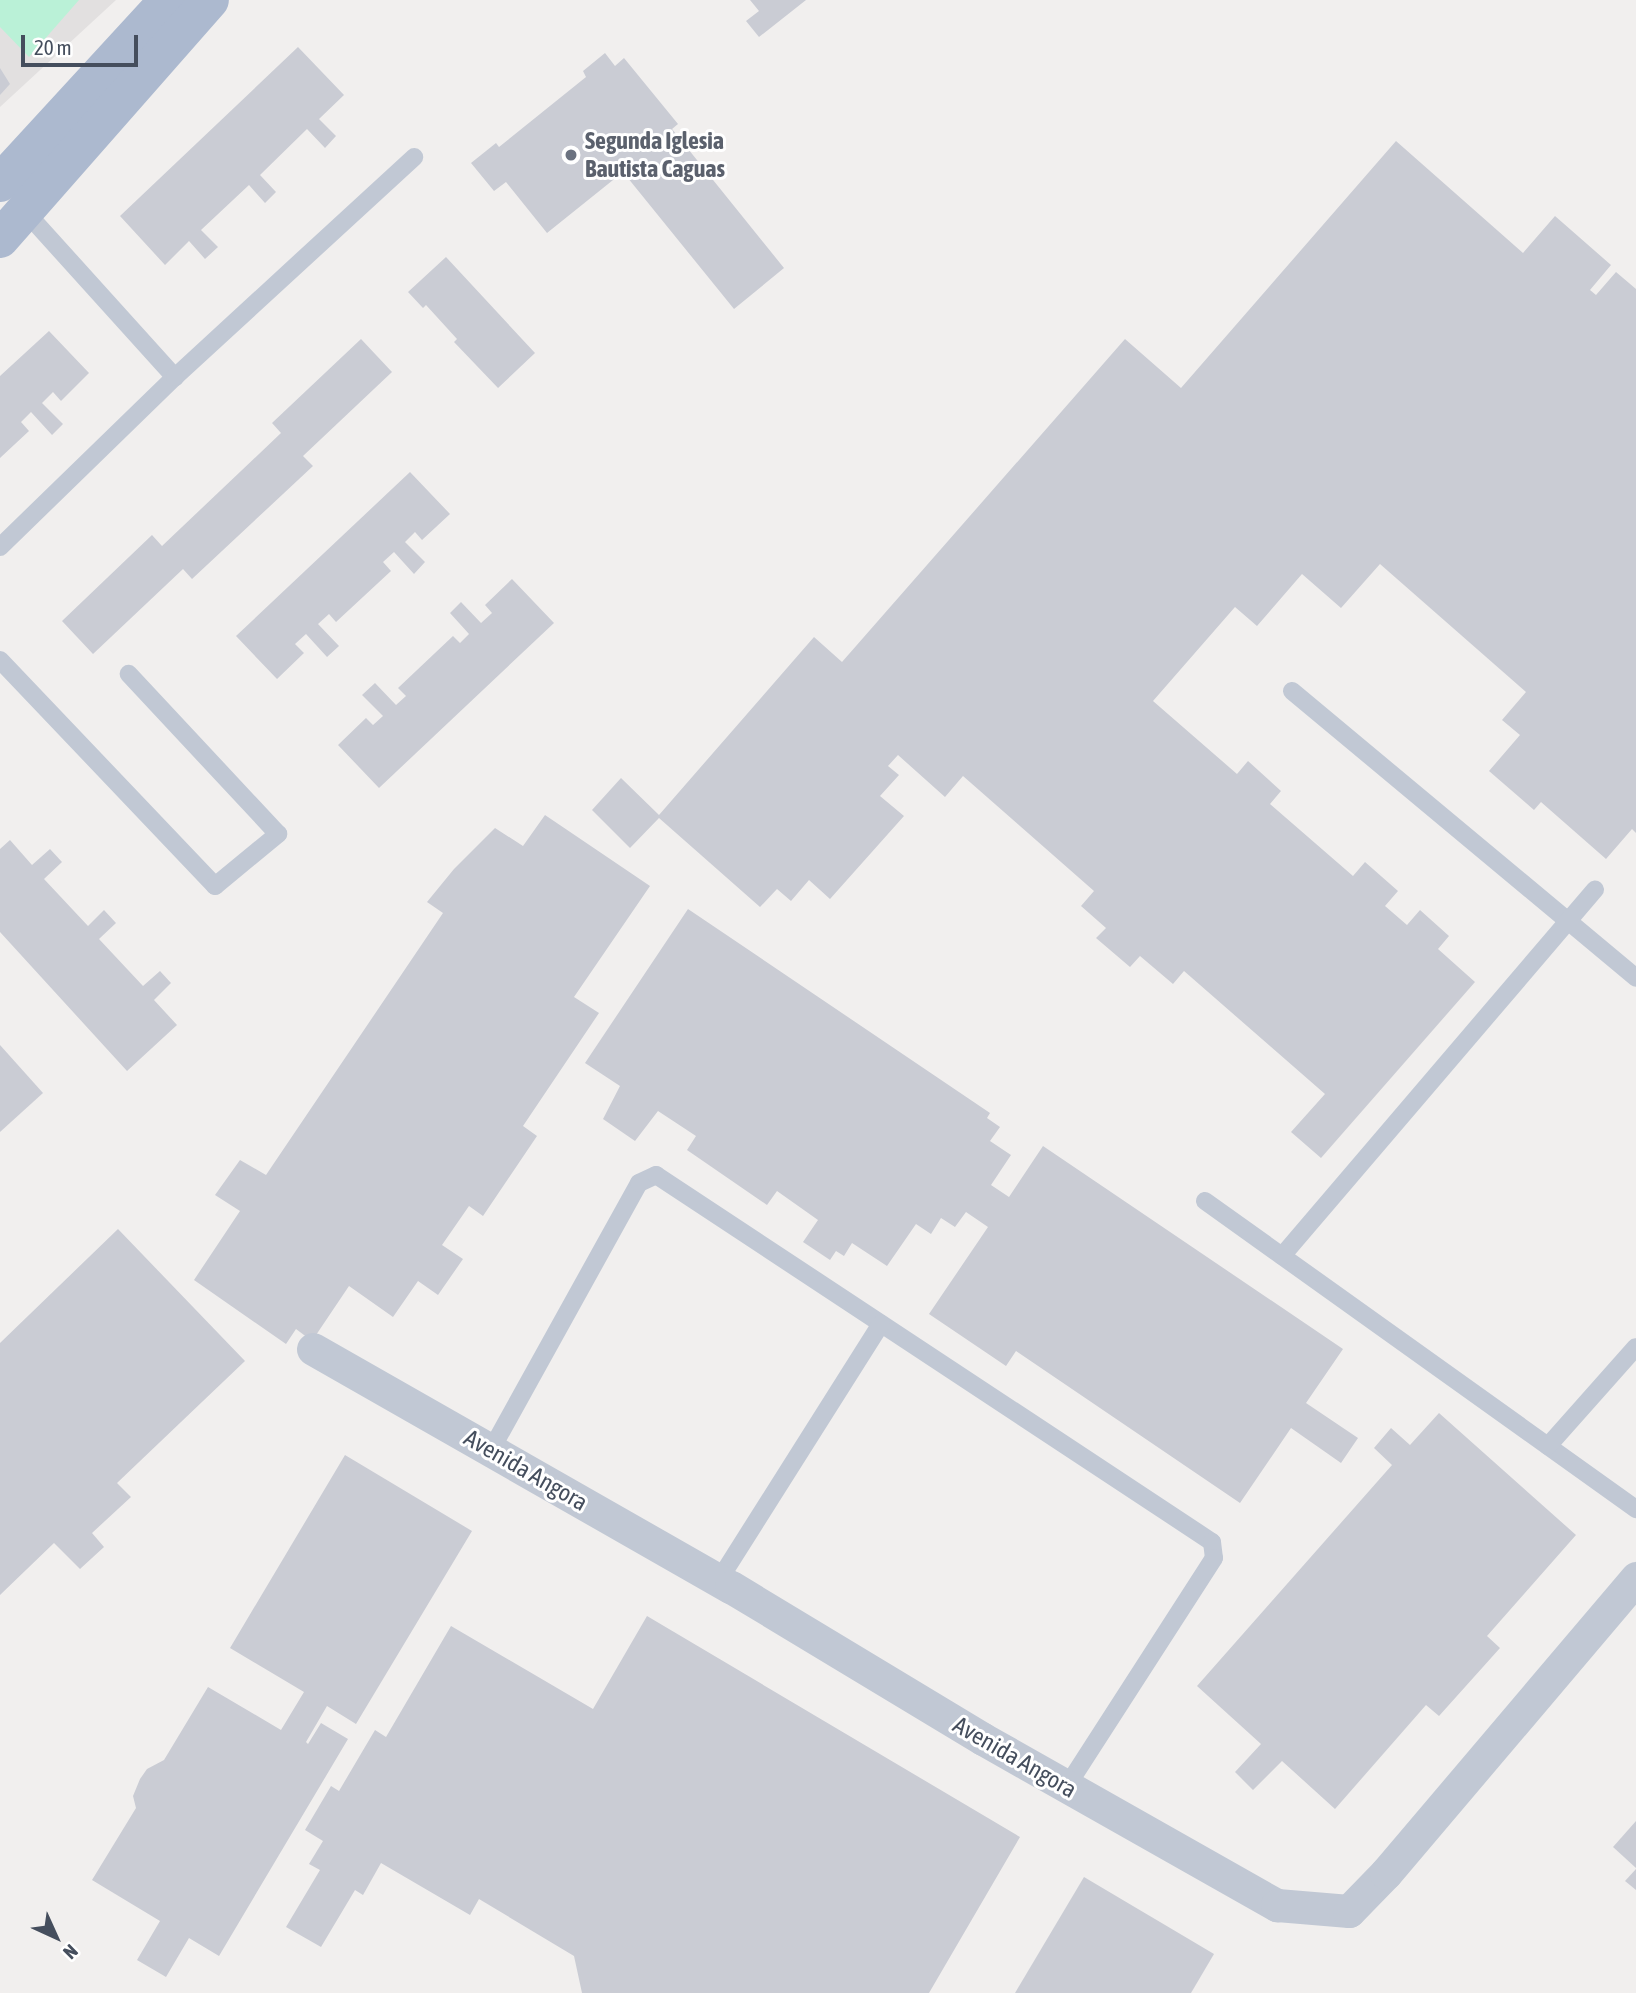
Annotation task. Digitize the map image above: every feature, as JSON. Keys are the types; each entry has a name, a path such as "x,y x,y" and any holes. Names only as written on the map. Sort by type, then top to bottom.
{"main road":[{"path":"6,204 168,0"},
{"path":"6,204 210,0"}],"street":[{"name":"Avenida Angora","path":"313,1349 719,1580 1067,1786 1277,1905 1349,1911 1386,1873 1636,1578"}],"lane":[{"path":"0,547 176,377 414,157"},
{"path":"6,204 176,377"},
{"path":"0,660 215,886 278,834 129,674"},
{"path":"1292,691 1636,978"},
{"path":"1282,1256 1595,889"},
{"path":"491,1450 639,1183 656,1175 1212,1542 1214,1558 1067,1786"},
{"path":"1205,1201 1636,1509"},
{"path":"719,1580 881,1324"},
{"path":"1548,1446 1636,1347"}],"shaded area":[{"path":"0,0 116,0 0,107"}],"green space":[{"path":"0,0 79,0 29,57 0,27"}],"building":[{"path":"750,0 806,0 759,37 746,21 759,11"},
{"path":"298,47 344,95 319,119 336,136 325,148 307,129 260,175 276,192 265,203 249,185 201,230 218,247 205,259 189,241 165,265 120,216"},
{"path":"605,53 615,66 624,58 678,124 672,129 784,268 734,309 623,172 547,233 506,182 494,191 471,163 496,143 499,147 586,77 583,71"},
{"path":"0,68 10,84 0,95"},
{"path":"1396,141 1523,253 1555,216 1611,265 1590,290 1596,295 1616,272 1636,289 1636,833 1632,829 1606,859 1541,802 1534,810 1489,771 1520,735 1502,720 1526,692 1380,564 1341,608 1302,574 1257,626 1235,607 1153,701 1237,774 1248,761 1281,791 1270,804 1353,876 1365,862 1398,891 1385,906 1407,925 1420,910 1449,936 1438,949 1475,982 1321,1158 1291,1132 1325,1094 1184,971 1173,984 1140,956 1130,967 1096,938 1106,928 1081,906 1094,891 963,776 945,797 898,755 888,766 899,775 880,796 904,816 830,899 809,880 791,901 777,889 760,907 659,818 630,848 592,810 621,778 659,815 814,637 842,662 1125,339 1181,388"},
{"path":"446,257 535,353 498,388 454,342 457,339 426,305 423,308 408,292"},
{"path":"49,331 89,373 61,401 53,392 42,403 63,424 52,435 31,412 21,422 29,431 0,458 0,376"},
{"path":"361,339 392,372 303,456 313,466 192,579 183,569 93,654 62,621 152,535 162,546 281,433 272,423"},
{"path":"410,472 450,514 422,540 415,532 405,542 425,562 414,574 394,552 383,562 391,571 336,622 329,614 318,624 339,646 327,657 306,634 295,644 304,653 277,679 236,636"},
{"path":"512,579 554,623 379,788 338,745 366,718 373,725 383,716 362,695 375,683 396,705 406,696 398,688 453,636 460,643 469,634 450,613 461,602 481,623 492,613 485,605"},
{"path":"545,815 650,886 574,997 599,1013 523,1126 537,1136 483,1216 469,1206 442,1245 463,1259 438,1295 418,1281 393,1317 349,1286 312,1341 296,1329 286,1344 194,1280 240,1211 215,1195 240,1160 266,1175 443,913 427,902 454,869 495,828 523,846"},
{"path":"10,840 32,865 50,849 62,862 44,879 88,926 104,910 116,923 99,939 143,986 160,971 171,983 154,1000 177,1025 127,1071 0,932 0,849"},
{"path":"688,909 990,1113 987,1118 1000,1127 990,1141 1011,1155 991,1185 1009,1197 1043,1146 1343,1349 1306,1403 1358,1438 1341,1463 1291,1428 1240,1503 1016,1351 1006,1366 929,1314 988,1227 966,1212 955,1227 941,1218 931,1234 916,1224 887,1266 852,1243 844,1256 836,1251 830,1260 803,1242 818,1220 777,1191 767,1205 687,1150 696,1136 658,1111 635,1141 603,1119 620,1086 585,1063"},
{"path":"0,1045 43,1093 0,1132"},
{"path":"118,1229 245,1361 117,1483 131,1497 92,1533 104,1547 80,1569 54,1543 0,1595 0,1343"},
{"path":"1439,1413 1576,1535 1487,1636 1500,1648 1439,1716 1426,1705 1335,1809 1282,1761 1253,1790 1235,1772 1261,1744 1197,1686 1392,1465 1374,1448 1391,1428 1410,1445"},
{"path":"345,1455 472,1531 356,1724 327,1706 306,1742 308,1744 321,1723 348,1739 219,1956 189,1938 166,1977 137,1960 160,1921 92,1880 136,1808 133,1796 140,1779 147,1769 164,1760 208,1687 281,1730 304,1692 230,1648"},
{"path":"647,1616 1020,1837 929,1993 582,1993 574,1956 479,1899 470,1915 381,1863 363,1895 355,1890 321,1947 286,1927 320,1870 309,1864 323,1841 305,1830 331,1786 339,1791 375,1730 386,1737 451,1626 593,1709"},
{"path":"1636,1821 1636,1868 1613,1847"},
{"path":"1636,1869 1636,1890 1625,1881"},
{"path":"1084,1877 1214,1954 1191,1993 1015,1993"}],"place":[{"name":"Segunda Iglesia Bautista Caguas","path":"571,155"}]}
